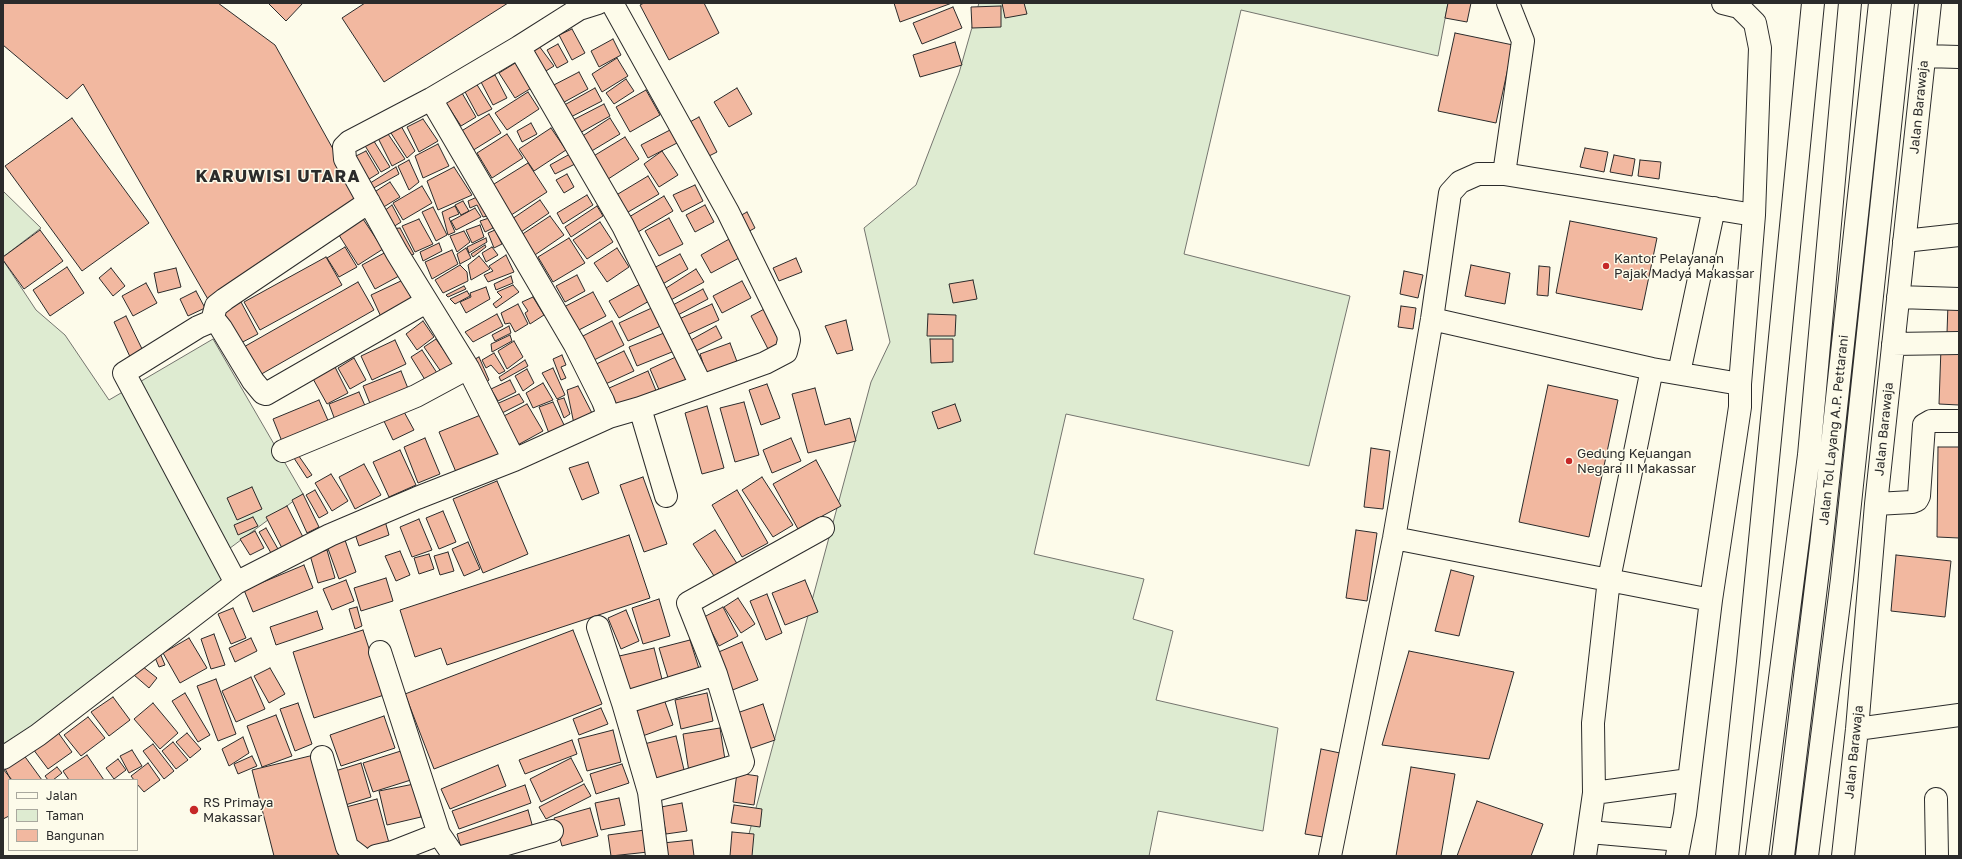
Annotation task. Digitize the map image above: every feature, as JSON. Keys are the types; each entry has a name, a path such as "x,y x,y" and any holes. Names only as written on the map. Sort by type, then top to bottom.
{"main road":[{"path":"3,758 44,731 236,583 330,535 514,460 609,417 640,408 764,363 786,352 789,340 788,334 728,212 612,3"},
{"path":"1504,174 1523,41 1508,3"},
{"path":"1589,832 1679,848 1685,814 1711,600 1740,407 1740,384 1754,215 1760,48 1755,23 1739,7 1723,3"},
{"path":"1727,856 1748,662 1814,3"},
{"name":"Jalan Tol Layang A.P. Pettarani","path":"1757,856 1809,455 1850,3"},
{"name":"Jalan Tol Layang A.P. Pettarani","path":"1783,856 1821,546 1880,3"},
{"path":"1807,856 1842,579 1904,3"},
{"name":"Jalan Barawaja","path":"1843,856 1857,729 1876,504 1930,3"},
{"path":"514,460 468,368 426,302 345,159 344,148 349,142 431,99 519,47 584,5"},
{"path":"519,47 623,226 701,385"},
{"path":"1925,56 1959,57"},
{"path":"431,99 575,345 603,401 609,417"},
{"path":"1330,856 1394,538 1432,319 1450,193 1460,182 1478,174 1504,174 1754,215"},
{"path":"212,321 215,308 225,299 369,202"},
{"path":"1679,373 1714,208"},
{"path":"1904,241 1959,236"},
{"path":"1898,297 1959,299"},
{"path":"212,321 221,328 253,381 263,393 266,394 426,302"},
{"path":"1432,319 1652,369 1740,384"},
{"path":"212,321 198,327 124,373 236,583"},
{"path":"1893,344 1959,343"},
{"path":"283,451 416,396 468,368"},
{"path":"1585,856 1594,792 1593,723 1610,579 1652,369"},
{"path":"640,408 666,496"},
{"path":"1876,504 1912,502 1917,500 1919,496 1924,424 1931,421 1959,421"},
{"path":"649,792 742,764 743,759 716,674 688,603 823,528"},
{"path":"1394,538 1610,579 1711,600"},
{"path":"598,627 623,703 649,792 657,856"},
{"path":"380,652 439,834 454,856"},
{"path":"623,703 716,674"},
{"path":"1857,729 1959,715"},
{"path":"322,758 347,847 358,856"},
{"path":"1594,792 1689,780"},
{"path":"1936,799 1937,856"},
{"path":"464,856 552,831"},
{"path":"376,856 393,852 439,834"}],"green space":[{"path":"979,3 1448,3 1438,56 1241,10 1184,254 1350,296 1309,466 1066,414 1034,554 1144,579 1133,619 1173,631 1156,700 1278,728 1263,831 1158,811 1149,856 743,856 871,382 890,342 864,228 916,185 959,73"},
{"path":"3,191 41,228 3,257"},
{"path":"3,260 36,310 65,335 109,400 213,339 303,494 222,554 233,580 76,701 3,746"}],"building":[{"path":"3,3 218,3 275,45 362,201 209,301 83,84 67,99 3,45"},
{"path":"268,3 303,3 286,21"},
{"path":"365,3 508,3 384,82 342,18"},
{"path":"644,3 704,3 719,33 669,60 640,5"},
{"path":"894,3 952,3 900,22"},
{"path":"1002,3 1024,3 1027,14 1005,18"},
{"path":"1448,3 1471,3 1467,22 1445,18"},
{"path":"1001,6 1001,27 972,28 971,7"},
{"path":"953,7 962,28 922,44 913,23"},
{"path":"572,29 585,53 572,60 559,35"},
{"path":"1455,33 1513,45 1496,123 1438,111"},
{"path":"613,39 621,55 599,67 591,51"},
{"path":"955,42 962,65 920,77 913,55"},
{"path":"558,44 568,62 557,68 547,50"},
{"path":"539,46 554,66 541,74 527,55"},
{"path":"617,58 628,76 602,92 592,74"},
{"path":"517,62 533,87 515,98 499,73"},
{"path":"579,72 588,89 557,106 548,88"},
{"path":"495,75 507,98 493,105 481,82"},
{"path":"626,79 634,91 614,104 606,93"},
{"path":"476,83 492,109 478,116 464,90"},
{"path":"595,88 602,101 565,120 559,108"},
{"path":"737,88 752,114 729,127 714,102"},
{"path":"646,90 660,115 630,132 616,107"},
{"path":"528,92 539,109 507,130 495,113"},
{"path":"462,93 476,117 461,126 446,103"},
{"path":"604,104 610,116 578,134 571,121"},
{"path":"489,114 501,133 467,154 455,135"},
{"path":"699,117 717,152 707,157 688,123"},
{"path":"72,118 149,223 82,271 5,166"},
{"path":"610,118 620,134 590,152 581,137"},
{"path":"423,119 438,141 419,152 407,127"},
{"path":"531,123 537,134 522,142 517,131"},
{"path":"400,124 415,151 407,158 389,130"},
{"path":"551,128 566,150 534,171 519,149"},
{"path":"670,130 677,143 648,158 641,145"},
{"path":"386,131 405,159 392,166 377,136"},
{"path":"507,134 523,158 492,178 477,153"},
{"path":"625,137 639,159 602,183 587,160"},
{"path":"372,138 390,167 381,172 364,144"},
{"path":"438,144 449,166 423,178 415,156"},
{"path":"1585,148 1608,152 1604,172 1580,167"},
{"path":"366,151 379,173 366,181 354,157"},
{"path":"662,151 678,175 659,187 644,164"},
{"path":"570,154 575,164 555,174 550,165"},
{"path":"1614,155 1635,159 1632,176 1610,172"},
{"path":"409,160 419,182 409,190 398,166"},
{"path":"1640,160 1661,162 1659,179 1638,176"},
{"path":"528,163 547,192 505,219 486,189"},
{"path":"396,167 399,174 370,190 367,185"},
{"path":"454,167 472,195 438,210 427,181"},
{"path":"567,174 574,187 564,193 556,180"},
{"path":"648,176 659,194 623,215 613,197"},
{"path":"390,182 400,197 382,208 373,193"},
{"path":"695,185 703,201 682,212 673,195"},
{"path":"422,186 432,203 403,220 393,203"},
{"path":"587,195 593,205 563,224 557,213"},
{"path":"664,196 673,211 638,232 629,217"},
{"path":"477,197 487,216 483,217 477,205 470,208 468,201"},
{"path":"540,200 549,213 518,234 509,221"},
{"path":"463,201 469,211 461,215 455,205"},
{"path":"392,205 401,222 393,227 384,211"},
{"path":"705,205 714,222 695,232 686,215"},
{"path":"455,206 459,214 449,218 455,232 448,235 442,212"},
{"path":"597,206 603,216 571,237 565,227"},
{"path":"433,207 447,235 436,241 422,212"},
{"path":"475,208 481,217 456,230 451,221"},
{"path":"747,212 755,228 744,234 736,218"},
{"path":"361,216 383,249 358,265 337,232"},
{"path":"550,216 564,235 529,259 515,239"},
{"path":"489,218 493,228 485,232 480,221"},
{"path":"669,218 683,244 659,256 645,231"},
{"path":"419,219 433,244 415,252 402,226"},
{"name":"Kantor Pelayanan Pajak Madya Makassar","path":"1570,221 1657,238 1642,310 1556,293"},
{"path":"600,222 613,242 587,259 573,240"},
{"path":"480,225 484,237 472,243 466,230"},
{"path":"400,228 414,254 405,258 390,229"},
{"path":"40,230 63,261 24,289 3,260 3,257"},
{"path":"495,230 502,244 494,248 488,233"},
{"path":"464,231 470,242 457,252 450,236"},
{"path":"486,238 487,242 469,253 467,247"},
{"path":"569,238 585,263 553,282 538,257"},
{"path":"731,238 741,257 711,273 701,255"},
{"path":"439,243 442,251 423,261 420,252"},
{"path":"485,245 486,247 473,257 471,254"},
{"path":"345,247 357,267 339,277 327,258"},
{"path":"492,247 498,255 486,262 482,253"},
{"path":"466,248 471,258 460,264 457,254"},
{"path":"617,248 629,267 607,282 594,263"},
{"path":"452,250 458,264 432,279 425,262"},
{"path":"386,252 399,276 375,289 362,265"},
{"path":"680,254 688,269 661,285 652,269"},
{"path":"506,255 514,272 488,282 484,275 493,271 489,266"},
{"path":"479,256 490,269 471,280 468,265"},
{"path":"326,257 342,285 260,330 244,302"},
{"path":"796,258 802,272 779,281 773,268"},
{"path":"460,265 467,272 468,281 443,293 435,280"},
{"path":"1471,265 1510,273 1505,304 1465,296"},
{"path":"1539,266 1550,267 1548,296 1537,295"},
{"path":"67,267 84,293 50,316 33,290"},
{"path":"111,268 125,286 113,296 99,278"},
{"path":"176,268 181,287 158,293 154,273"},
{"path":"696,269 704,282 669,301 663,290"},
{"path":"1404,271 1423,275 1418,298 1400,294"},
{"path":"577,275 585,291 565,302 556,286"},
{"path":"511,276 513,283 496,290 494,284"},
{"path":"403,280 414,304 382,319 371,295"},
{"path":"973,280 977,299 953,303 949,284"},
{"path":"742,281 751,298 722,313 713,296"},
{"path":"358,282 374,310 258,376 242,348"},
{"path":"146,283 157,303 133,316 122,296"},
{"path":"642,283 651,300 619,318 609,301"},
{"path":"513,285 519,292 496,308 493,304 502,297 497,292"},
{"path":"464,286 466,289 448,297 446,295"},
{"path":"486,287 490,299 466,313 460,302 471,297 470,293"},
{"path":"703,289 708,299 676,316 671,306"},
{"path":"196,291 205,308 188,316 180,299"},
{"path":"467,291 470,296 455,304 450,299"},
{"path":"593,292 606,316 573,333 560,309"},
{"path":"533,297 544,315 530,324 525,313 528,311 522,302"},
{"path":"241,302 258,334 237,345 220,313"},
{"path":"518,304 528,324 515,332 510,323 505,324 501,313"},
{"path":"712,304 719,320 685,336 677,320"},
{"path":"1948,304 1959,305 1959,333 1947,333"},
{"path":"656,306 665,324 628,341 619,323"},
{"path":"1401,306 1416,308 1413,329 1398,327"},
{"path":"768,307 784,340 768,349 751,316"},
{"path":"497,314 503,326 473,342 465,332"},
{"path":"928,314 956,315 955,336 927,336"},
{"path":"126,316 144,353 131,359 114,322"},
{"path":"846,320 853,350 837,354 825,326"},
{"path":"423,321 434,337 417,350 406,334"},
{"path":"612,321 624,345 592,361 581,337"},
{"path":"509,326 511,333 495,341 492,335"},
{"path":"716,326 722,338 694,352 689,341"},
{"path":"669,331 677,350 637,366 629,347"},
{"path":"510,335 512,341 492,352 491,344"},
{"path":"436,339 456,368 444,376 424,347"},
{"path":"930,339 953,339 953,362 931,363"},
{"path":"395,340 406,364 372,380 361,356"},
{"path":"514,341 523,357 507,369 498,351"},
{"path":"730,343 739,367 708,378 700,354"},
{"path":"1941,348 1959,348 1959,405 1939,404"},
{"path":"422,350 439,376 427,383 411,357"},
{"path":"624,351 634,371 599,387 590,367"},
{"path":"494,353 505,371 499,374 491,365 486,368 482,360"},
{"path":"562,355 566,365 561,367 566,378 561,380 553,359"},
{"path":"680,355 690,379 660,392 650,369"},
{"path":"479,357 489,380 479,388 469,362"},
{"path":"354,358 366,380 350,389 338,368"},
{"path":"525,360 528,366 501,381 499,377"},
{"path":"334,365 348,393 327,404 312,377"},
{"path":"553,368 565,395 557,399 542,373"},
{"path":"527,369 534,383 523,391 515,376"},
{"path":"401,371 409,391 371,406 363,386"},
{"path":"648,371 657,393 610,414 600,392"},
{"path":"510,380 516,392 498,401 491,389"},
{"path":"543,383 553,400 533,408 526,393"},
{"path":"767,384 780,418 761,425 749,390"},
{"name":"Gedung Keuangan Negara II Makassar","path":"1548,385 1618,400 1589,537 1519,522"},
{"path":"578,386 593,415 574,424 567,390"},
{"path":"815,388 825,425 850,418 856,441 808,453 792,394"},
{"path":"359,392 366,408 335,420 329,404"},
{"path":"519,394 524,402 496,416 492,406"},
{"path":"564,398 570,414 564,418 557,400"},
{"path":"319,400 330,425 283,444 273,419"},
{"path":"553,402 566,429 550,436 539,407"},
{"path":"744,402 759,455 735,462 720,408"},
{"path":"527,404 543,431 514,447 500,418"},
{"path":"955,404 961,421 938,429 932,412"},
{"path":"707,406 724,468 702,474 685,413"},
{"path":"403,410 414,430 393,440 383,419"},
{"path":"483,414 500,454 456,472 439,432"},
{"path":"425,438 440,474 418,483 404,447"},
{"path":"791,438 801,461 772,473 763,450"},
{"path":"1938,447 1959,447 1959,538 1937,537"},
{"path":"1371,448 1390,451 1383,509 1364,507"},
{"path":"294,449 312,475 307,478 290,452"},
{"path":"400,450 416,485 389,497 373,462"},
{"path":"816,460 841,506 798,529 773,484"},
{"path":"588,462 599,493 582,500 569,468"},
{"path":"364,464 381,495 355,509 339,477"},
{"path":"331,474 348,501 332,511 315,483"},
{"path":"643,477 667,544 644,552 620,485"},
{"path":"762,477 793,525 773,537 742,490"},
{"path":"497,481 528,554 483,573 453,499"},
{"path":"252,487 262,509 237,520 227,498"},
{"path":"315,490 328,513 319,518 306,495"},
{"path":"737,490 768,543 742,557 712,505"},
{"path":"303,494 319,527 307,533 292,500"},
{"path":"287,506 304,539 283,550 266,517"},
{"path":"443,511 456,542 439,549 426,518"},
{"path":"253,517 258,526 238,535 234,525"},
{"path":"419,519 432,550 412,557 400,527"},
{"path":"385,521 389,535 359,546 354,531"},
{"path":"266,528 278,549 271,553 259,532"},
{"path":"715,530 740,568 718,582 693,544"},
{"path":"1356,530 1377,533 1367,601 1346,598"},
{"path":"255,531 264,548 250,555 240,539"},
{"path":"629,535 650,598 447,665 441,648 415,657 400,610"},
{"path":"345,540 356,572 339,579 327,546"},
{"path":"468,542 480,569 464,576 452,549"},
{"path":"327,550 335,578 318,583 310,555"},
{"path":"400,551 410,575 396,581 385,556"},
{"path":"448,552 454,571 440,575 434,556"},
{"path":"429,554 434,569 419,574 414,558"},
{"path":"1896,555 1951,561 1945,617 1891,611"},
{"path":"304,565 313,588 253,612 244,590"},
{"path":"1451,570 1474,576 1459,636 1435,631"},
{"path":"386,578 393,601 361,611 354,588"},
{"path":"346,580 354,601 332,610 323,589"},
{"path":"805,580 818,612 785,625 772,593"},
{"path":"767,594 782,633 766,640 750,601"},
{"path":"738,598 755,624 741,633 724,607"},
{"path":"659,599 670,636 643,644 632,608"},
{"path":"357,607 362,626 355,629 349,609"},
{"path":"723,607 738,636 719,646 704,617"},
{"path":"233,608 246,638 231,644 218,614"},
{"path":"626,610 639,641 621,649 608,618"},
{"path":"317,611 323,629 276,645 270,627"},
{"path":"363,630 384,695 314,718 293,652"},
{"path":"573,630 602,704 434,769 405,694"},
{"path":"214,634 225,665 211,669 201,639"},
{"path":"189,638 207,668 180,683 163,653"},
{"path":"251,638 257,651 235,662 229,648"},
{"path":"690,640 700,672 669,681 659,648"},
{"path":"742,642 758,680 730,691 714,654"},
{"path":"654,648 664,687 625,697 615,657"},
{"path":"1409,651 1514,672 1489,759 1382,745"},
{"path":"160,653 165,665 159,667 154,655"},
{"path":"142,666 157,678 149,688 134,675"},
{"path":"270,668 285,694 269,703 254,676"},
{"path":"251,677 265,709 236,722 222,691"},
{"path":"216,679 236,734 218,741 197,686"},
{"path":"185,693 210,735 198,742 172,701"},
{"path":"707,693 713,721 681,729 675,700"},
{"path":"113,697 130,720 109,736 91,712"},
{"path":"664,699 673,725 637,738 627,712"},
{"path":"153,703 178,733 160,749 134,719"},
{"path":"298,703 312,744 295,751 280,709"},
{"path":"763,704 775,740 746,750 734,714"},
{"path":"601,708 608,724 579,735 573,719"},
{"path":"276,715 292,756 262,767 247,726"},
{"path":"384,716 395,748 341,766 330,735"},
{"path":"88,717 105,738 81,756 64,735"},
{"path":"720,728 726,766 689,772 683,734"},
{"path":"613,730 621,762 587,771 578,739"},
{"path":"57,731 72,752 48,769 33,749"},
{"path":"187,733 201,749 190,758 176,742"},
{"path":"676,736 685,774 649,783 640,745"},
{"path":"243,737 249,753 229,766 222,749"},
{"path":"572,740 577,754 525,774 519,760"},
{"path":"173,742 188,760 176,769 162,751"},
{"path":"153,744 174,771 164,779 143,751"},
{"path":"1321,749 1340,753 1323,837 1305,834"},
{"path":"132,750 142,766 129,773 120,756"},
{"path":"404,750 414,779 373,792 363,763"},
{"path":"23,754 41,779 11,779 3,769"},
{"path":"318,754 344,856 274,856 252,770"},
{"path":"87,755 103,779 68,779 63,771"},
{"path":"252,756 257,766 238,774 234,764"},
{"path":"571,758 583,781 541,802 530,779"},
{"path":"118,759 126,770 114,779 106,768"},
{"path":"148,763 160,780 144,792 138,785 138,779 133,779 131,776"},
{"path":"361,763 371,797 342,806 332,772"},
{"path":"622,764 629,783 596,794 590,774"},
{"path":"3,765 10,779 8,779 8,816 3,819"},
{"path":"498,765 506,786 450,809 441,789"},
{"path":"57,767 62,773 54,779 47,779 45,776"},
{"path":"1411,767 1455,774 1441,856 1396,856"},
{"path":"737,773 758,776 754,805 733,802"},
{"path":"414,784 421,817 387,825 379,791"},
{"path":"584,784 591,796 546,819 539,807"},
{"path":"525,785 531,803 459,829 452,811"},
{"path":"619,798 625,825 601,830 595,803"},
{"path":"377,799 389,843 358,851 346,807"},
{"path":"1477,801 1543,824 1531,856 1457,856"},
{"path":"682,803 687,831 666,834 661,807"},
{"path":"734,805 762,809 760,827 731,823"},
{"path":"590,808 598,836 562,846 554,818"},
{"path":"528,810 533,828 462,851 457,834"},
{"path":"645,830 648,852 611,856 608,835"},
{"path":"732,832 754,834 752,856 730,856"},
{"path":"692,840 694,856 665,856 663,843"}],"place":[{"name":"Kantor Pelayanan Pajak Madya Makassar","path":"1606,266"},
{"name":"Gedung Keuangan Negara II Makassar","path":"1569,461"},
{"name":"RS Primaya Makassar","path":"194,810"}],"district":[{"name":"KARUWISI UTARA","path":"278,177"}]}
